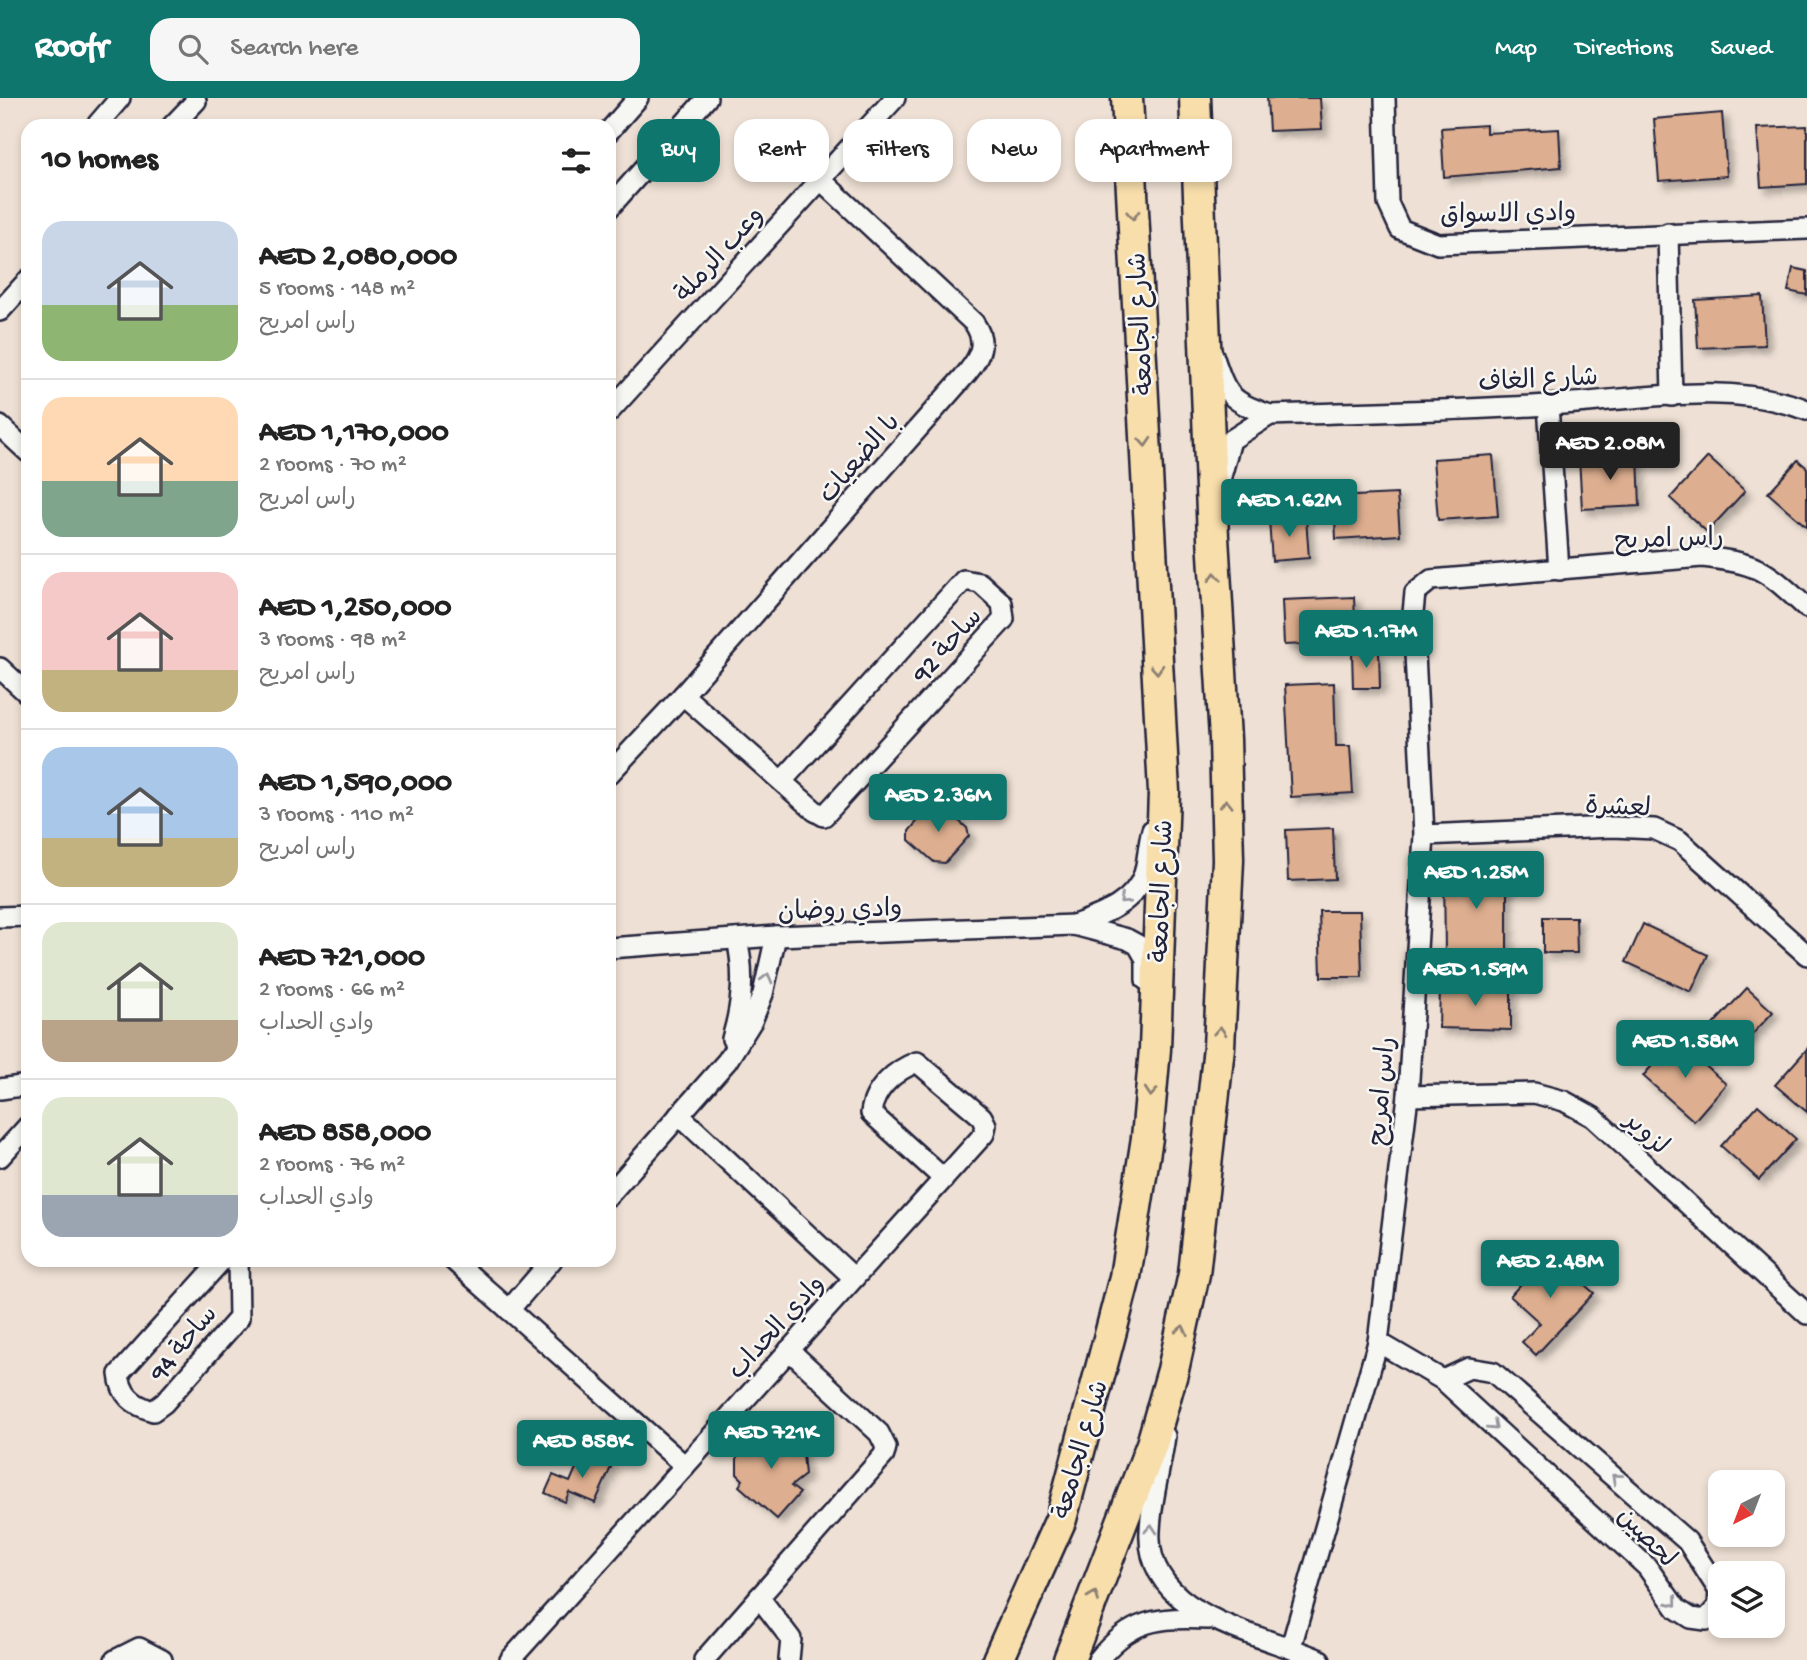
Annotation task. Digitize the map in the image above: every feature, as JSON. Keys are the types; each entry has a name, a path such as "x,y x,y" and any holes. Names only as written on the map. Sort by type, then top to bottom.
{"main road":[{"name":"شارع الجامعة","path":"1004,1652 1061,1519 1125,1277 1147,1138 1155,1049 1164,792 1127,98"},
{"path":"1069,1660 1152,1444 1194,1274 1202,1218 1223,972 1227,847 1195,98"}],"street":[{"path":"102,119 120,98"},
{"path":"179,119 196,101 195,98"},
{"path":"616,123 638,98"},
{"path":"616,200 707,98"},
{"name":"وعب الرملة","path":"829,170 895,98"},
{"name":"وادي الاسواق","path":"1385,98 1388,203 1400,229 1438,244 1807,229"},
{"name":"وعب الرملة","path":"616,404 818,182"},
{"name":"با الضعيات","path":"616,767 683,695 967,373 982,349 982,336 975,323 824,182"},
{"path":"1668,233 1672,396"},
{"path":"0,312 21,288"},
{"name":"شارع الغاف","path":"1204,328 1225,389 1239,404 1270,415 1548,405 1672,396 1744,396 1807,410"},
{"path":"1548,405 1559,570"},
{"path":"1213,537 1221,470 1231,440 1270,415"},
{"path":"0,426 21,446"},
{"name":"راس امريح","path":"1292,1647 1378,1342 1408,1096 1424,835 1413,612 1415,593 1431,580 1702,557 1737,561 1765,571 1807,608"},
{"name":"ساحة 92","path":"683,695 815,811 824,816 833,810 1004,619 1002,603 980,583 964,580 782,781"},
{"path":"0,668 21,688"},
{"name":"وادي روضان","path":"1074,925 1119,906 1138,887 1164,792"},
{"name":"لعشرة","path":"1424,835 1613,827 1654,829 1680,841 1807,955"},
{"path":"0,917 21,916"},
{"name":"وادي روضان","path":"616,948 776,936 1074,925 1127,939 1138,945 1146,959 1147,1011 1155,1049"},
{"path":"616,1187 727,1060 751,1021 763,994 776,936"},
{"path":"727,1060 741,1008 743,965 737,939"},
{"name":"وادي الحداب","path":"510,1660 944,1179 984,1134 986,1125 982,1117 917,1062 887,1081 874,1101 871,1113 944,1179"},
{"path":"0,1089 21,1086"},
{"name":"لزوير","path":"1408,1096 1534,1093 1564,1101 1593,1117 1807,1314"},
{"name":"وادي الحداب","path":"679,1115 854,1278"},
{"path":"0,1157 21,1134"},
{"name":"ساحة 94","path":"216,1267 119,1374 123,1393 139,1407 153,1411 164,1403 239,1318 238,1267"},
{"path":"461,1267 685,1466"},
{"path":"509,1310 546,1267"},
{"name":"لحصين","path":"1378,1342 1443,1380 1647,1567 1677,1609 1691,1618 1706,1620 1718,1606 1719,1591 1687,1541 1493,1372 1469,1368 1443,1380"},
{"path":"704,1660 880,1462 886,1447 879,1433 789,1350"},
{"path":"1166,1396 1168,1409 1150,1546 1168,1587 1182,1601 1211,1619 1321,1660"},
{"path":"759,1598 790,1639 789,1660"},
{"path":"1098,1660 1120,1635 1135,1626 1173,1618 1211,1619"},
{"path":"115,1660 139,1648 162,1660"}],"building":[{"path":"1267,98 1320,98 1322,129 1269,131"},
{"path":"1722,113 1727,176 1659,181 1654,119"},
{"path":"1486,125 1486,133 1559,129 1561,167 1444,177 1441,128"},
{"path":"1807,126 1807,184 1761,187 1757,128"},
{"path":"1793,268 1807,271 1807,295 1788,291"},
{"path":"1762,296 1765,345 1698,348 1695,300"},
{"path":"1493,455 1498,516 1438,520 1433,459"},
{"path":"1638,456 1640,506 1582,509 1579,458"},
{"path":"1708,457 1745,491 1707,532 1670,498"},
{"path":"1798,460 1807,468 1807,527 1768,493"},
{"path":"1397,494 1400,535 1336,539 1334,497"},
{"path":"1306,518 1309,558 1272,561 1269,520"},
{"path":"1354,597 1356,642 1284,645 1282,600"},
{"path":"1379,651 1380,688 1353,688 1352,652"},
{"path":"1334,683 1336,746 1350,746 1353,793 1291,797 1285,685"},
{"path":"935,800 967,828 969,836 945,863 934,862 909,840 909,831"},
{"path":"1333,828 1335,879 1288,881 1286,830"},
{"path":"1507,869 1507,952 1445,954 1444,870"},
{"path":"1319,911 1360,911 1362,977 1321,977"},
{"path":"1543,917 1576,917 1577,953 1543,953"},
{"path":"1643,924 1708,955 1691,992 1626,962"},
{"path":"1440,985 1511,987 1511,1030 1439,1028"},
{"path":"1747,988 1773,1012 1737,1051 1733,1051 1709,1029"},
{"path":"1675,1039 1726,1084 1694,1121 1643,1076"},
{"path":"1807,1049 1807,1112 1775,1085"},
{"path":"1758,1105 1796,1139 1759,1180 1721,1146"},
{"path":"1549,1253 1594,1293 1536,1355 1522,1342 1540,1323 1510,1296"},
{"path":"771,1428 778,1429 803,1454 805,1475 791,1486 800,1493 777,1519 739,1486 743,1480 737,1474 737,1451 747,1442 754,1448"},
{"path":"583,1452 612,1465 595,1503 569,1492 565,1502 545,1493 553,1475 570,1482"}]}
